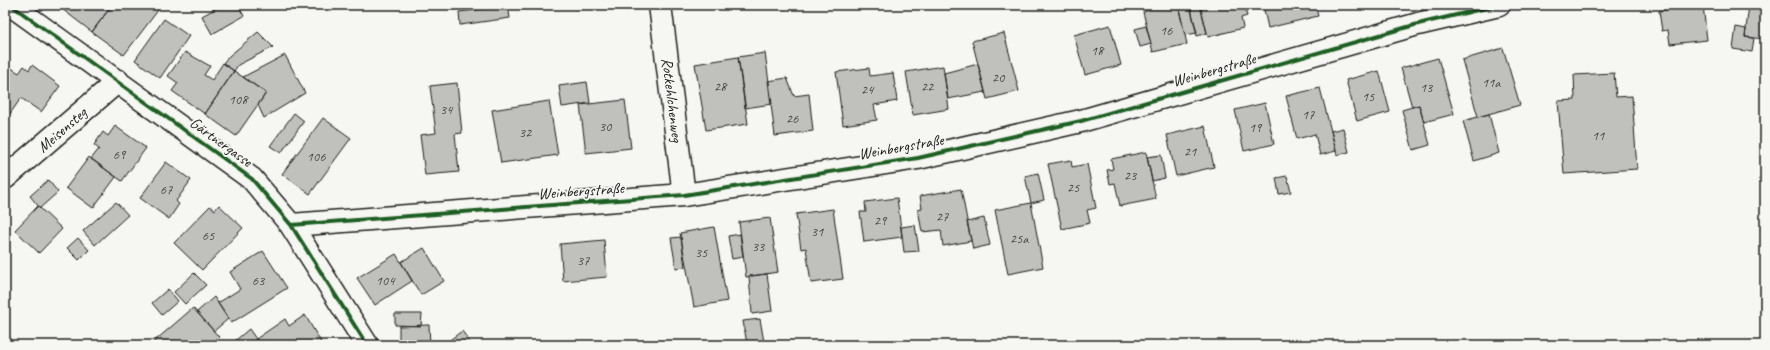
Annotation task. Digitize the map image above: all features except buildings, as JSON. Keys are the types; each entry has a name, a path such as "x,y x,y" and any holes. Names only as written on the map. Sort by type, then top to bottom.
{"street":[{"name":"Gärtnergasse","path":"11,5 252,179 291,225 367,345"},
{"name":"Rotkehlchenweg","path":"660,5 684,195"},
{"name":"Weinbergstraße","path":"291,225 684,195 918,158 1073,123 1416,14 1499,5"},
{"name":"Meisensteg","path":"5,178 118,82"}],"cycle path":[{"path":"11,5 252,179 291,225 367,345"},
{"path":"291,225 684,195 918,158 1081,121 1418,24 1499,5"}]}
